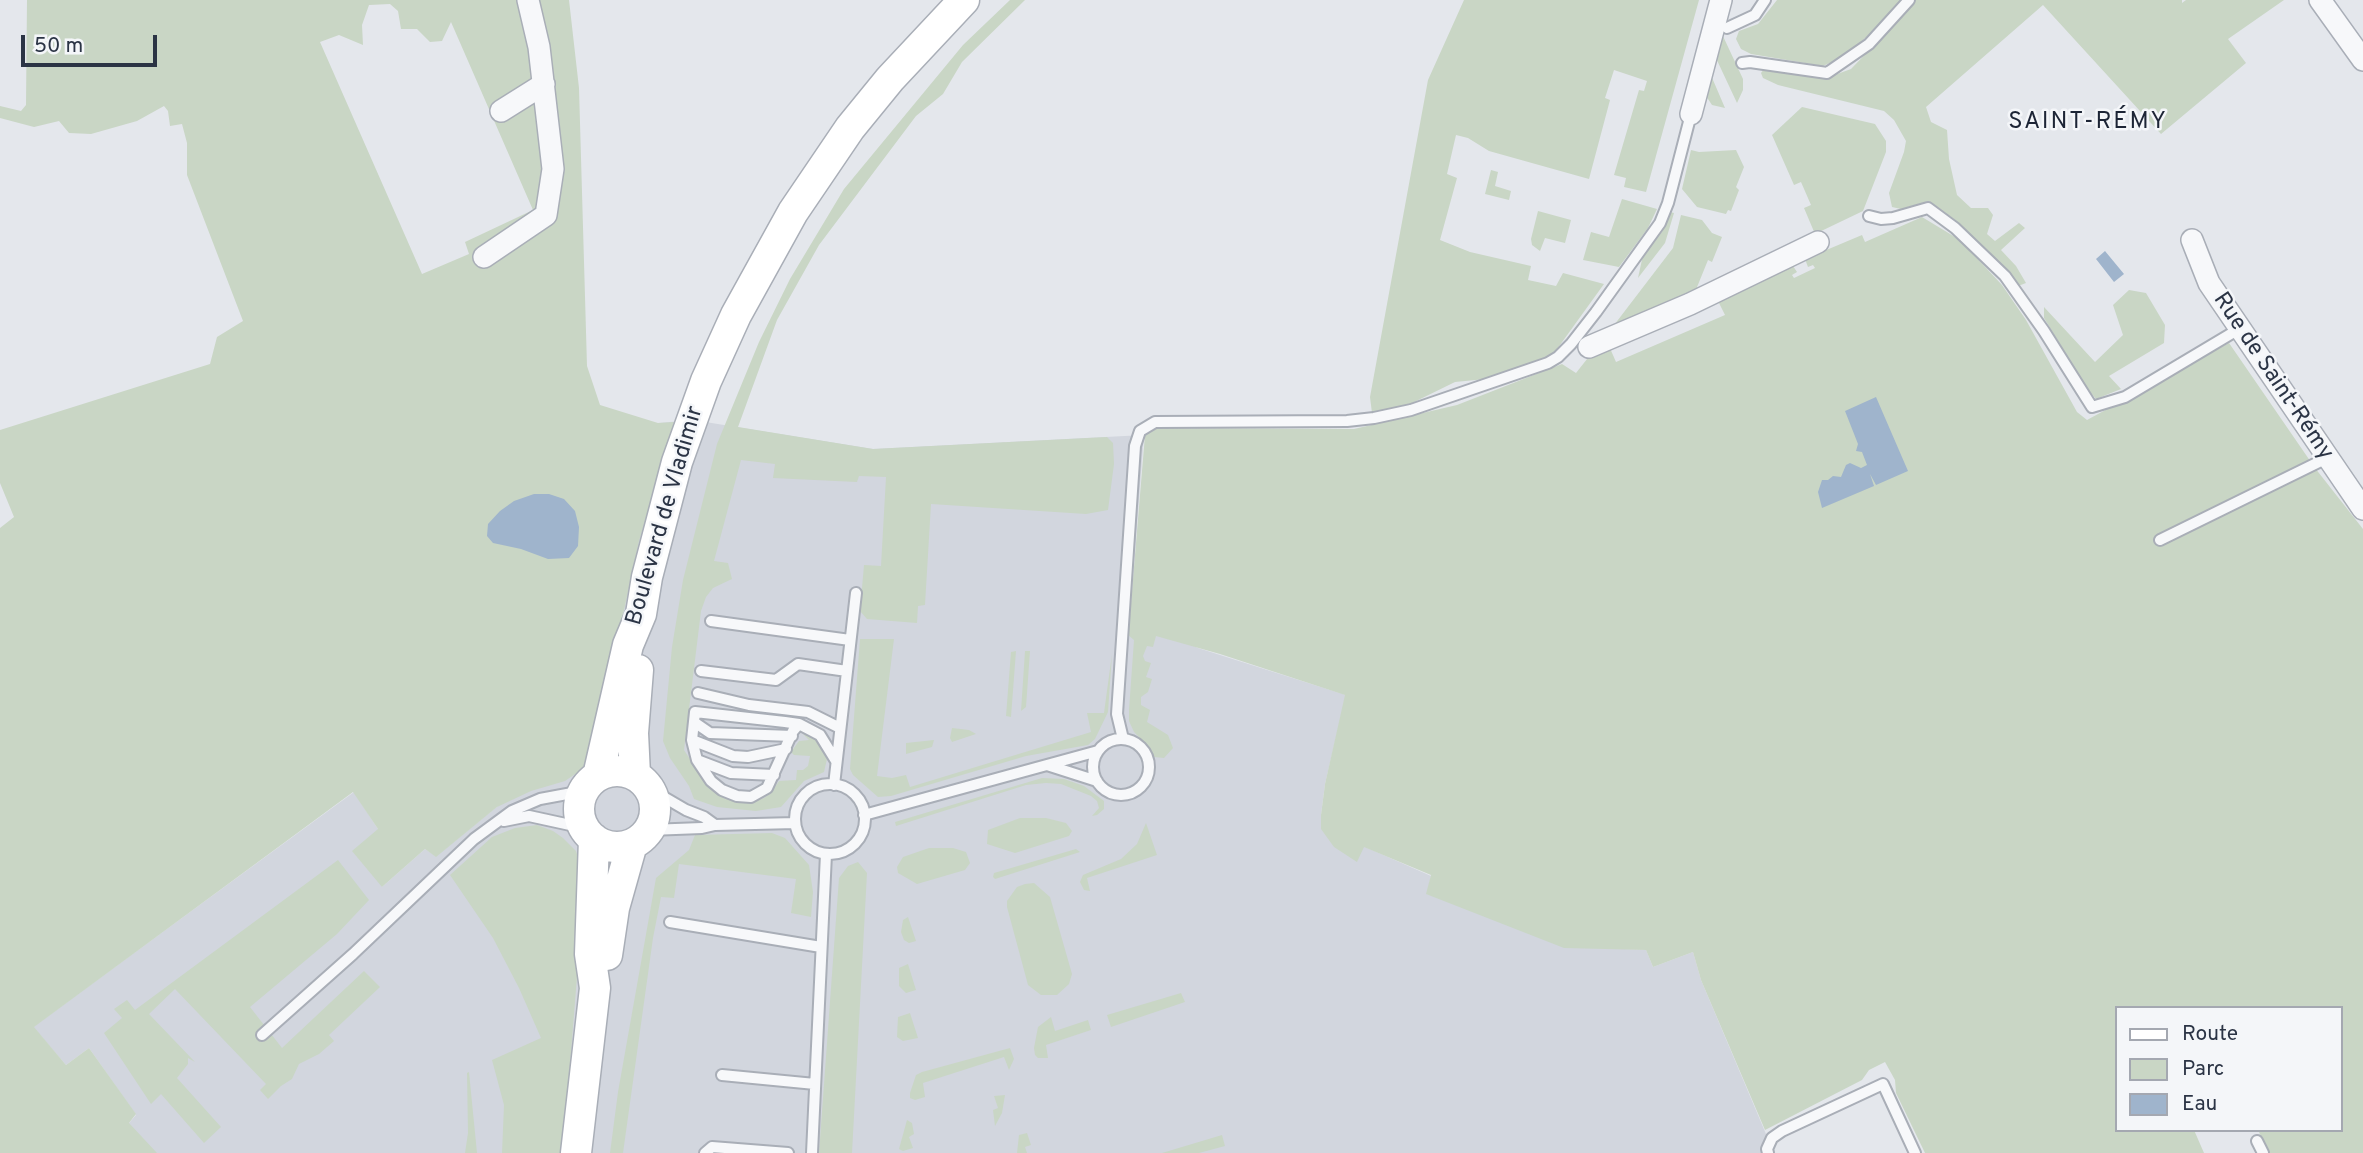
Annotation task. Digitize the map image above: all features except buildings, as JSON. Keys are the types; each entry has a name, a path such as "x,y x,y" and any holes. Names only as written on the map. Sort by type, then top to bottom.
{"main road":[{"name":"Boulevard de Vladimir","path":"590,783 610,731 628,645 640,614 657,536 689,424 736,315 793,212 850,128 897,71 964,0"},
{"path":"576,1153 595,988 607,956 614,908 640,837 655,810 642,782 634,733 640,614"},
{"path":"595,988 590,954 589,834 579,816 579,803 590,783 610,771 622,771 642,782"},
{"path":"589,834 612,847 640,837"}],"street":[{"path":"484,257 546,215 553,169 540,47 528,0"},
{"path":"1691,114 1721,0"},
{"path":"2320,0 2363,59"},
{"path":"501,111 544,84"},
{"name":"Rue de Saint-Rémy","path":"2192,240 2209,283 2363,509"},
{"path":"1590,347 1690,304 1818,242"}],"lane":[{"path":"1727,28 1755,15 1765,0"},
{"path":"1742,63 1828,73 1869,44 1909,0"},
{"path":"1109,742 1116,714 1135,446 1140,431 1155,422 1348,421 1374,418 1411,410 1548,363 1558,357 1588,323 1660,223 1668,203 1691,114"},
{"path":"1869,216 1893,218 1928,208 1955,228 2005,276 2045,331 2092,407 2124,397 2239,329"},
{"path":"2160,540 2327,458"},
{"path":"834,785 856,593"},
{"path":"711,621 850,640"},
{"path":"701,671 776,680 798,664 847,670"},
{"path":"698,693 749,705 808,712 840,729"},
{"path":"1116,714 1123,739"},
{"path":"695,717 799,724 820,735 836,761"},
{"path":"695,717 710,733 792,736"},
{"path":"695,717 692,740 697,760 711,781 722,790 737,796 751,797 766,788 799,724"},
{"path":"864,815 1098,751 1109,742 1123,739 1140,747 1145,754 1148,763 1145,780 1133,792 1117,794 1102,788 1097,782 1093,766 1098,751"},
{"path":"692,740 733,756 748,757 786,749"},
{"path":"697,760 732,773 774,775"},
{"path":"1047,765 1097,782"},
{"path":"642,782 715,825"},
{"path":"262,1035 354,954 447,863 494,824 512,811 540,799 590,783"},
{"path":"822,785 845,788 855,795 864,815 859,838 842,852 826,854 809,848 801,840 795,824 797,807 803,797 811,789 822,785"},
{"path":"494,824 529,816 589,834"},
{"path":"640,837 715,825 795,824"},
{"path":"811,1153 826,854"},
{"path":"670,922 821,947"},
{"path":"722,1075 815,1084"},
{"path":"1768,1153 1772,1138 1782,1131 1883,1084 1915,1153"},
{"path":"2257,1141 2263,1153"},
{"path":"705,1153 712,1147 788,1153"}],"shaded area":[{"path":"693,420 873,449 1144,435 1130,615 1198,648 1346,695 1325,784 1321,815 1357,861 1363,846 1431,876 1427,894 1625,949 1646,950 1653,967 1693,952 1701,980 1774,1153 116,1153 118,1136 136,1115 89,1048 66,1065 33,1027 354,792 378,829 382,887 425,849 436,856 582,738 658,423"}],"green space":[{"path":"27,0 569,0 579,88 587,366 600,405 658,423 674,422 639,541 594,748 584,768 565,781 531,791 497,807 436,857 425,849 382,887 352,851 378,829 353,792 34,1027 66,1065 89,1048 136,1114 129,1123 157,1153 0,1153 0,528 14,517 0,483 0,430 210,364 217,337 243,321 187,175 187,143 182,124 170,126 168,111 164,106 137,121 91,134 69,133 59,121 34,127 0,118 0,106 21,111 26,105","holes":["390,4 398,11 401,29 417,29 430,42 442,41 451,22 533,210 465,242 469,254 422,274 320,42 339,35 363,45 362,25 369,5"]},
{"path":"1010,0 1025,0 962,62 943,94 916,116 819,245 777,320 738,427 873,449 1107,437 1113,443 1114,464 1108,510 1086,514 931,504 925,605 918,606 917,623 867,619 860,611 864,565 881,566 886,477 859,476 857,482 773,478 775,464 741,460 714,561 728,563 732,579 713,588 701,611 684,750 703,779 724,798 736,802 752,802 764,798 779,781 796,780 797,770 808,766 810,756 794,755 791,752 799,741 809,740 803,734 816,738 827,759 824,772 804,781 781,807 756,811 717,807 694,799 663,741 672,647 683,580 717,444 759,342 790,279 844,189 963,45"},
{"path":"1464,0 1699,0 1646,192 1624,187 1626,178 1614,175 1639,90 1644,91 1647,81 1614,70 1605,98 1610,100 1589,179 1489,151 1468,138 1456,135 1447,174 1457,178 1440,240 1470,252 1531,266 1528,280 1556,286 1563,273 1604,284 1552,356 1486,379 1455,382 1404,407 1372,413 1370,397 1428,80"},
{"path":"1777,0 1901,0 1884,21 1845,56 1823,66 1751,54 1741,49 1736,39 1739,31 1758,24"},
{"path":"1911,0 2182,0 2182,3 2186,0 2284,0 2228,39 2246,63 2161,134 2043,5 1926,107 1931,122 1947,130 1949,159 1957,195 1971,208 1988,208 1993,215 1987,234 1995,241 2019,223 2025,228 2001,250 2016,266 2026,283 2018,286 1954,219 1929,201 1901,209 1892,207 1889,193 1906,141 1894,120 1884,111 1778,85 1763,78 1761,73 1764,69 1829,77 1851,69 1908,10"},
{"path":"1722,34 1743,79 1743,90 1737,103 1715,56"},
{"path":"1710,73 1725,108 1712,105 1706,96"},
{"path":"1802,107 1875,124 1886,141 1886,152 1863,211 1815,234 1804,208 1811,205 1801,182 1794,185 1772,135"},
{"path":"1691,150 1736,150 1744,167 1731,211 1728,210 1726,214 1697,207 1682,189"},
{"path":"1491,170 1498,172 1495,186 1511,191 1509,200 1485,194"},
{"path":"1622,199 1657,209 1648,228 1619,267 1583,260 1591,232 1609,237"},
{"path":"1538,211 1571,220 1565,243 1545,238 1540,251 1532,245"},
{"path":"1670,212 1674,213 1665,243 1638,278 1643,255 1662,232"},
{"path":"1681,215 1702,220 1712,233 1722,237 1712,262 1708,260 1693,297 1608,333 1673,248"},
{"path":"1922,217 1960,240 2002,285 2026,320 2077,412 2087,420 2229,343 2315,468 2363,529 2363,1153 2269,1153 2259,1132 2342,1132 2342,1006 2114,1006 2114,1132 2195,1132 2204,1153 1925,1153 1896,1093 1895,1080 1885,1062 1869,1070 1862,1080 1765,1130 1701,980 1693,952 1653,967 1646,950 1564,948 1426,894 1431,875 1364,847 1357,862 1334,847 1321,829 1321,815 1325,784 1345,695 1156,636 1153,647 1147,646 1143,656 1145,661 1151,663 1146,677 1152,679 1148,692 1141,697 1141,705 1150,710 1147,722 1168,735 1173,748 1164,758 1154,757 1149,747 1134,732 1129,721 1129,710 1134,640 1127,634 1127,623 1130,615 1145,435 1158,428 1354,429 1457,405 1562,364 1576,373 1591,354 1609,346 1616,362 1725,315 1717,299 1793,266 1797,272 1792,275 1794,278 1815,268 1813,265 1808,267 1805,259 1862,235 1865,242"},
{"path":"2129,290 2146,293 2165,325 2164,343 2109,376 2121,389 2096,399 2044,318 2044,307 2095,362 2123,335 2113,305"},
{"path":"860,639 894,639 877,776 892,778 906,775 910,787 1091,732 1087,713 1104,713 1112,654 1108,712 1095,739 1088,745 1026,756 891,796 878,797 853,775 850,769"},
{"path":"1016,651 1011,717 1006,716 1011,652"},
{"path":"1025,651 1030,651 1026,707 1021,711"},
{"path":"952,728 969,730 976,734 952,742"},
{"path":"934,740 932,747 906,754 906,743"},
{"path":"1042,778 1064,779 1084,786 1104,801 1104,809 1092,816 1099,808 1097,801 1091,796 1061,784 1046,783 1026,785 896,826 895,822"},
{"path":"1020,818 1046,818 1066,823 1072,831 1069,836 1015,853 987,844 988,830"},
{"path":"1146,823 1157,855 1087,878 1090,891 1084,890 1080,882 1083,875 1121,859 1137,844"},
{"path":"537,825 553,831 576,851 582,870 580,939 563,1153 502,1153 504,1105 492,1060 541,1038 493,938 450,875 492,837 515,828"},
{"path":"772,833 785,838 809,865 813,892 811,917 791,913 796,879 679,864 674,898 661,897 653,938 623,1153 610,1153 618,1092 656,878 689,850 695,835"},
{"path":"929,848 953,848 966,852 970,863 965,870 917,884 898,873 897,867 903,857"},
{"path":"1076,849 1080,852 995,879 993,877 994,873"},
{"path":"338,860 369,900 337,934 250,1007 282,1048 364,971 380,987 329,1035 334,1041 319,1054 299,1064 292,1079 268,1099 260,1090 266,1084 175,989 149,1014 195,1062 188,1058 188,1064 177,1078 221,1127 204,1143 161,1094 151,1104 104,1033 122,1018 114,1009 127,1000 135,1010"},
{"path":"858,862 867,873 852,1153 819,1153 839,878 848,866"},
{"path":"1034,883 1050,897 1072,974 1069,984 1057,995 1041,995 1028,985 1007,907 1007,901 1017,887"},
{"path":"908,917 916,941 909,943 904,940 901,932 903,920"},
{"path":"908,964 916,990 906,993 899,986 899,968"},
{"path":"1181,993 1185,1002 1111,1027 1107,1015"},
{"path":"910,1013 918,1038 903,1041 897,1037 898,1017"},
{"path":"1051,1017 1055,1031 1088,1020 1091,1030 1046,1045 1048,1058 1038,1058 1034,1048 1038,1027"},
{"path":"1010,1048 1014,1059 1009,1070 1004,1057 923,1083 925,1097 915,1100 910,1098 916,1075 922,1072"},
{"path":"469,1072 477,1153 465,1153"},
{"path":"1005,1095 1002,1113 995,1126 993,1110 998,1108 994,1096"},
{"path":"907,1120 912,1123 914,1134 909,1137 913,1148 903,1151 899,1149"},
{"path":"1027,1133 1031,1145 1025,1147 1027,1153 1017,1153 1019,1135"},
{"path":"1222,1135 1225,1146 1199,1153 1162,1153"}],"water":[{"path":"2105,251 2124,274 2114,282 2096,259"},
{"path":"1876,397 1908,471 1876,485 1870,474 1874,486 1822,508 1818,492 1822,480 1833,476 1841,477 1846,465 1850,463 1861,468 1867,465 1862,452 1856,451 1858,444 1845,411"},
{"path":"534,494 549,494 564,499 575,511 579,527 578,546 569,558 548,559 493,543 487,536 488,524 500,511 514,501"}],"district":[{"name":"SAINT-RÉMY","path":"2088,123"}]}
